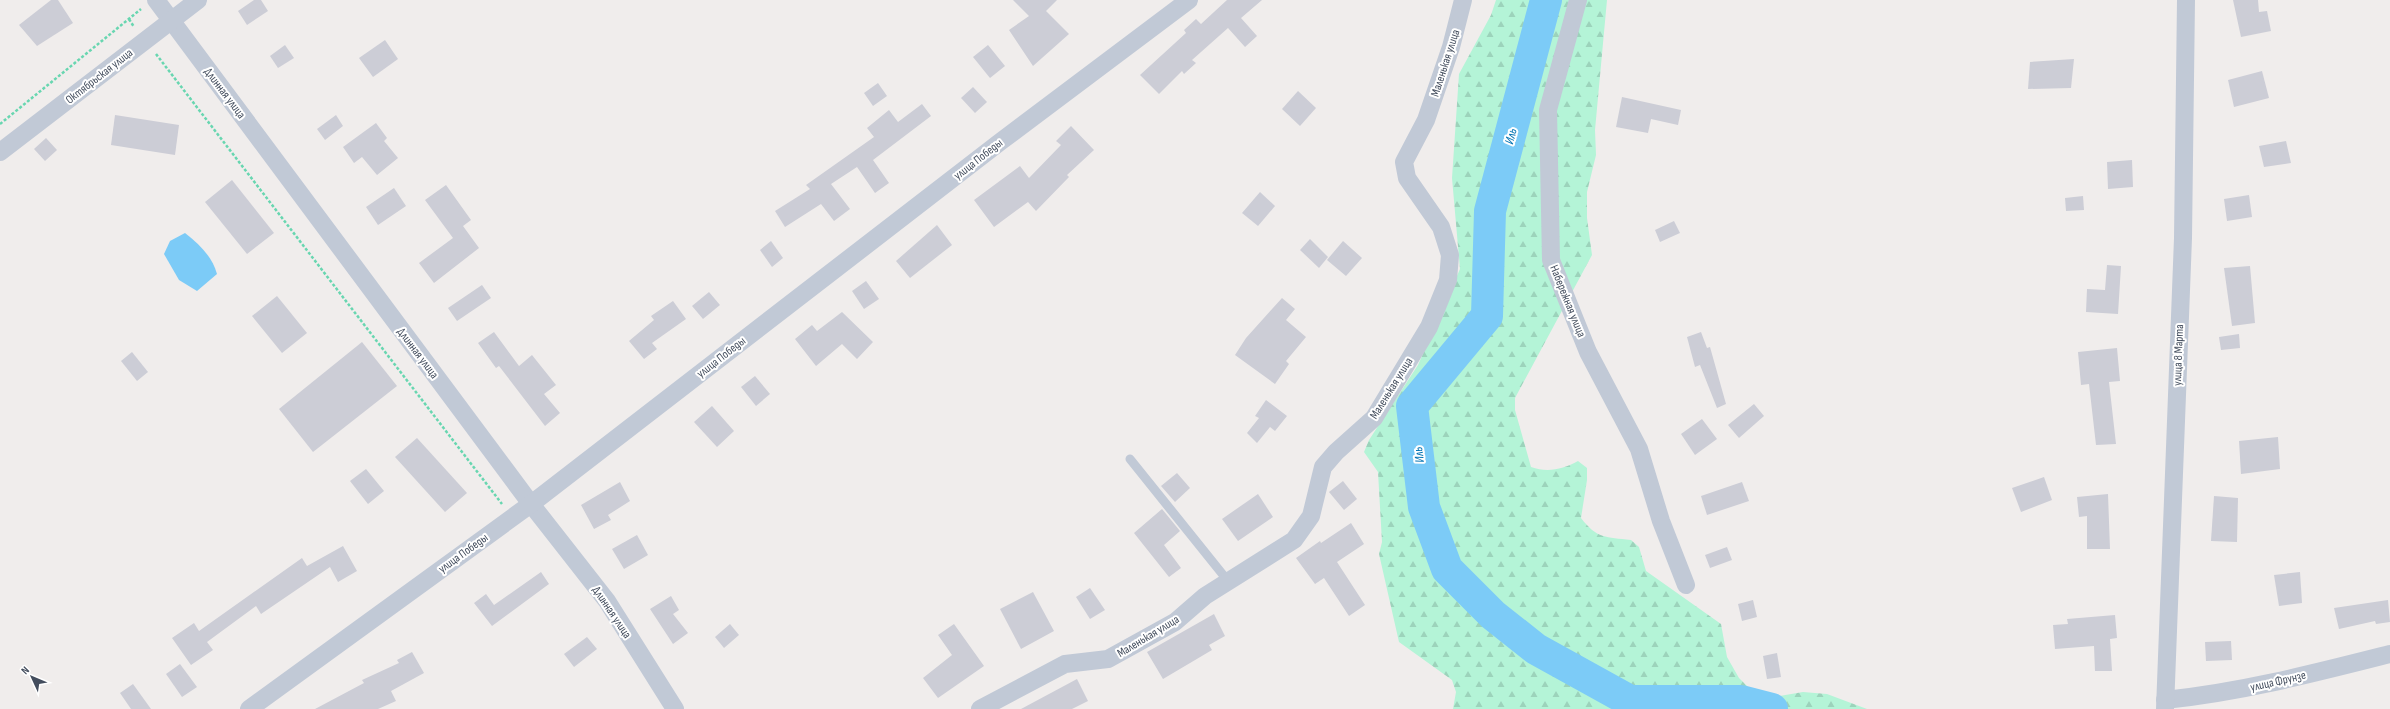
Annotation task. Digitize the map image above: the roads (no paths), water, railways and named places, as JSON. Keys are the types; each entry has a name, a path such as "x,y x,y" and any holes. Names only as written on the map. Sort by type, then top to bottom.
{"street":[{"name":"Октябрьская улица","path":"0,152 198,0"},
{"name":"улица Победы","path":"249,709 512,518 1000,142 1189,0"},
{"name":"Маленькая улица","path":"980,709 1065,664 1108,659 1175,622 1205,596 1294,540 1311,516 1323,467 1336,452 1374,418 1429,327 1448,280 1450,255 1441,227 1407,178 1404,162 1426,120 1452,47 1463,0"},
{"name":"Набережная улица","path":"1578,0 1548,110 1551,260 1588,352 1639,449 1661,521 1686,585"},
{"name":"улица 8 Марта","path":"2165,704 2183,238 2186,0"},
{"name":"Длинная улица","path":"151,2 171,20 530,504 607,601 675,709"},
{"name":"улица Фрунзе","path":"2165,704 2267,684 2390,654"}],"lane":[{"path":"1130,460 1228,581"}],"water":[{"path":"185,233 208,256 217,274 197,291 179,280 164,254 170,241"}],"waterway":[{"name":"Иль","path":"1546,0 1490,211 1487,316 1412,406 1424,507 1447,569 1493,615 1536,649 1630,701 1741,701 1772,709"}]}
